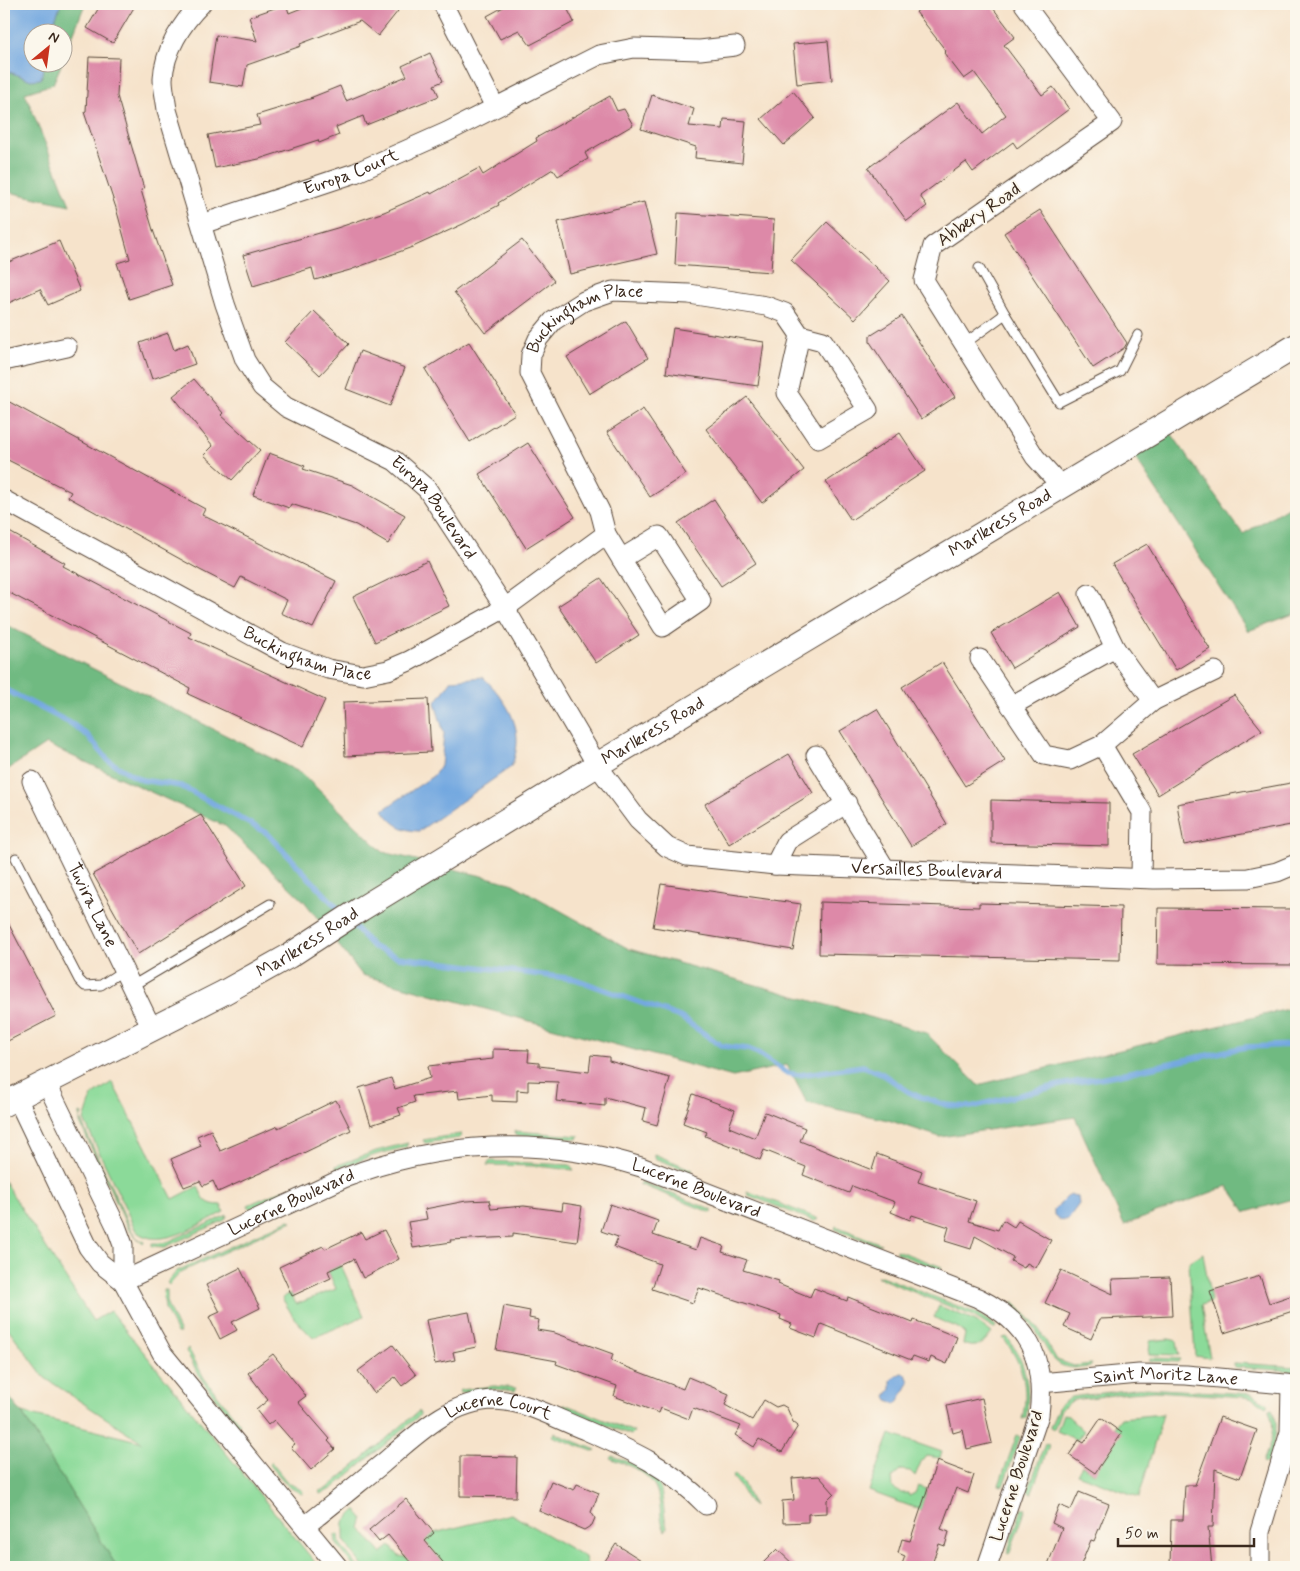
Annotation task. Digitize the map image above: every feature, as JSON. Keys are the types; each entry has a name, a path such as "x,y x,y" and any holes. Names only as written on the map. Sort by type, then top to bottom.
{"street":[{"path":"201,4 178,33 168,55 163,79 167,110 202,224"},
{"path":"443,4 495,107"},
{"name":"Abbery Road","path":"1024,4 1112,122 933,246 924,280 1035,457 1062,487"},
{"name":"Europa Court","path":"202,224 355,173 447,132 599,55 634,48 700,50 736,46"},
{"name":"Europa Boulevard","path":"202,224 225,304 245,360 262,387 286,407 395,461 428,489 505,608 597,765"},
{"name":"Buckingham Place","path":"621,559 660,536 700,601 663,627 621,559 606,534 600,511 530,372 531,355 538,338 553,321 584,301 614,291 689,294 766,306 785,313 800,335"},
{"path":"800,335 823,342 868,410 818,439 787,393 800,335"},
{"path":"4,361 67,346"},
{"name":"Marlkress Road","path":"10,1101 47,1084 223,993 316,940 361,908 1296,346"},
{"name":"Buckingham Place","path":"4,500 282,652 328,669 363,675 388,670 409,661 505,608 606,534"},
{"path":"1089,594 1115,648 1153,701"},
{"path":"1011,706 1115,648"},
{"path":"980,659 1044,756 1070,760 1102,745 1153,701 1215,670"},
{"path":"1102,745 1142,812 1141,878"},
{"path":"816,755 886,870"},
{"name":"Versailles Boulevard","path":"597,765 638,820 667,847 687,856 775,865 1141,878 1248,878 1276,872 1296,864"},
{"name":"Tuvira Lane","path":"32,781 152,1029"},
{"path":"775,865 787,841 846,804"},
{"path":"47,1084 120,1236 123,1245 124,1281"},
{"path":"10,1101 88,1247 100,1263 124,1281 162,1353 338,1567"},
{"name":"Lucerne Boulevard","path":"124,1281 339,1180 382,1165 438,1152 477,1148 528,1148 584,1152 635,1165 683,1182 993,1306 1006,1314 1024,1334 1034,1356 1040,1383 1040,1405 1035,1430 987,1567"},
{"name":"Saint Moritz Lane","path":"1040,1383 1139,1374 1186,1375 1294,1385 1290,1432 1260,1532 1260,1567"},
{"name":"Lucerne Court","path":"305,1526 436,1420 467,1405 494,1400 507,1401 541,1412 662,1466 685,1484 706,1505"}],"lane":[{"path":"979,268 1059,402 1120,371 1138,335"},
{"path":"964,344 1005,314"},
{"path":"16,858 80,980 86,986 101,985 128,978 270,904"}],"green space":[{"path":"4,4 85,4 72,37 72,22 22,22 22,72 58,72 53,84 25,93 70,205 4,191"},
{"path":"1163,422 1243,534 1296,502 1296,613 1248,631 1127,445"},
{"path":"4,624 301,773 383,852 511,883 629,949 926,1033 978,1085 1296,1007 1296,1198 1246,1212 1228,1186 1124,1225 1075,1117 940,1137 888,1120 807,1103 787,1065 733,1077 362,975 304,901 225,826 46,744 4,772"},
{"path":"112,1082 173,1199 198,1186 208,1202 221,1205 224,1212 180,1234 168,1237 145,1237 136,1231 84,1120 92,1096"},
{"path":"80,1119 131,1230 137,1238 129,1230 80,1123"},
{"path":"514,1131 580,1136 577,1139 515,1135"},
{"path":"461,1134 460,1138 425,1143 423,1140"},
{"path":"408,1143 406,1147 375,1155 337,1169 336,1166 376,1151"},
{"path":"654,1154 693,1170 691,1172 654,1158"},
{"path":"489,1161 570,1165 574,1170 537,1166 487,1165"},
{"path":"4,1181 93,1321 110,1311 319,1567 117,1567 22,1413 142,1442 45,1378 4,1323"},
{"path":"642,1182 712,1210 712,1213 639,1184"},
{"path":"285,1189 284,1193 250,1209 248,1205"},
{"path":"747,1191 819,1219 814,1221 748,1195"},
{"path":"227,1215 225,1220 165,1247 152,1246 152,1243 165,1243"},
{"path":"289,1220 292,1221 181,1272 169,1285 167,1283 177,1271"},
{"path":"836,1226 881,1244 878,1245 835,1229"},
{"path":"896,1250 942,1267 939,1270 896,1253"},
{"path":"1203,1253 1211,1302 1201,1305 1210,1358 1195,1356 1189,1262"},
{"path":"341,1265 364,1316 313,1338 294,1318 282,1298 291,1293 296,1304 336,1289 328,1271"},
{"path":"881,1276 978,1314 996,1326 994,1329 973,1316 877,1277"},
{"path":"163,1290 167,1290 167,1305 180,1333 177,1333 165,1309"},
{"path":"1013,1301 1038,1328 1057,1360 1074,1366 1092,1364 1090,1367 1068,1367 1056,1361 1031,1324 1013,1305"},
{"path":"939,1306 976,1321 992,1333 980,1345 968,1346 963,1344 965,1334 962,1331 934,1317"},
{"path":"1007,1337 1019,1356 1026,1375 1028,1396 1026,1418 1022,1419 1025,1386 1015,1356 1003,1338"},
{"path":"1169,1339 1177,1341 1179,1355 1149,1354 1150,1341"},
{"path":"188,1348 204,1378 240,1424 237,1425 201,1379 186,1351"},
{"path":"1150,1358 1180,1359 1178,1362 1150,1361"},
{"path":"1234,1363 1296,1367 1296,1371 1234,1367"},
{"path":"494,1386 516,1388 515,1391 495,1389 461,1393 460,1390"},
{"path":"1143,1388 1251,1394 1268,1404 1266,1407 1254,1399 1245,1397 1155,1391 1128,1393 1073,1400 1061,1409 1054,1429 1050,1427 1059,1406 1071,1397"},
{"path":"4,1391 22,1413 117,1567 4,1567"},
{"path":"564,1404 634,1432 631,1435 564,1408"},
{"path":"1272,1409 1275,1416 1276,1429 1274,1443 1267,1463 1263,1462 1272,1436 1269,1410"},
{"path":"419,1411 420,1415 332,1489 320,1494 319,1491 328,1488"},
{"path":"1063,1414 1067,1415 1084,1431 1077,1440 1057,1431"},
{"path":"1163,1414 1139,1497 1077,1474 1082,1465 1094,1473 1114,1427 1121,1418"},
{"path":"554,1433 596,1450 595,1452 552,1436"},
{"path":"890,1434 942,1452 940,1458 926,1456 915,1476 910,1471 901,1470 892,1478 893,1488 901,1493 908,1493 909,1496 915,1493 918,1486 927,1489 921,1510 869,1491"},
{"path":"1017,1435 1020,1437 1003,1486 999,1485"},
{"path":"1045,1444 1049,1445 1031,1494 1028,1491"},
{"path":"612,1456 644,1469 656,1480 662,1496 667,1528 665,1531 661,1519 657,1490 653,1483 641,1472 610,1458"},
{"path":"271,1462 287,1482 303,1491 302,1494 289,1487 269,1464"},
{"path":"734,1474 743,1483 753,1506 733,1478"},
{"path":"1022,1509 1026,1509 1009,1554 1007,1553"},
{"path":"356,1510 363,1518 360,1528 381,1553 390,1546 399,1556 405,1557 434,1533 511,1514 585,1557 587,1567 447,1567 437,1556 423,1567 363,1567 344,1540 344,1522"},
{"path":"339,1534 340,1544 358,1567 354,1567 336,1543 335,1535"}],"water":[{"path":"4,4 61,4 54,22 22,22 22,72 43,72 41,79 31,80 4,70"},
{"path":"483,677 501,697 513,718 517,741 511,767 419,831 408,830 398,826 383,810 433,776 441,766 444,733 435,703 452,680"},
{"path":"1070,1194 1078,1197 1079,1204 1068,1219 1061,1221 1054,1215 1054,1210"},
{"path":"901,1373 906,1374 909,1382 896,1404 888,1400 886,1396 891,1389 891,1380"}],"building":[{"path":"101,4 136,4 113,43 87,28"},
{"path":"286,4 289,13 312,4 389,4 398,11 378,36 360,21 300,44 301,46 247,65 243,87 209,82 216,35 257,41 249,17"},
{"path":"509,4 565,4 574,22 530,45 519,30 500,39 487,16"},
{"path":"927,4 990,4 1015,37 1004,45 1042,95 1053,87 1069,109 1017,148 1013,142 973,172 966,162 920,196 927,206 907,221 868,168 958,102 982,134 1006,115 974,72 964,79 944,53 946,51 916,12"},
{"path":"828,41 832,80 797,84 793,44"},
{"path":"430,53 443,81 434,85 439,96 366,125 363,116 336,127 339,135 319,143 318,140 259,159 215,168 208,135 260,125 257,115 313,98 310,98 340,86 346,101 407,76 402,66"},
{"path":"89,57 119,58 117,96 144,189 141,190 172,285 129,299 117,263 130,259 116,208 84,112 86,111"},
{"path":"793,91 815,118 784,145 761,119"},
{"path":"652,95 694,109 689,126 723,129 724,119 746,121 742,163 695,158 696,147 641,129"},
{"path":"610,96 617,111 624,109 633,125 585,153 588,159 558,176 553,169 498,203 499,205 463,224 415,246 350,270 315,280 312,268 253,286 243,255 337,228 384,212 430,192 431,194 479,168 483,175 537,141 536,138"},
{"path":"644,202 657,254 570,274 558,222"},
{"path":"1040,210 1127,343 1124,348 1093,368 1004,233"},
{"path":"678,213 774,220 771,272 675,265"},
{"path":"827,222 890,281 855,319 791,260"},
{"path":"522,240 554,281 485,333 454,292"},
{"path":"59,241 80,291 48,305 40,289 4,305 4,264"},
{"path":"314,311 349,344 320,375 285,342"},
{"path":"902,316 955,397 921,419 870,342 870,336"},
{"path":"626,321 648,358 589,394 567,357"},
{"path":"673,328 764,342 758,386 666,373"},
{"path":"168,333 174,350 188,344 195,364 152,379 140,343"},
{"path":"469,342 515,414 470,442 425,369"},
{"path":"360,351 405,368 390,406 346,389"},
{"path":"194,379 223,413 221,415 260,450 232,480 204,455 213,446 173,396"},
{"path":"747,397 804,470 762,503 706,429"},
{"path":"4,399 205,509 202,515 336,581 313,628 281,613 287,600 241,577 235,588 68,497 71,492 4,458"},
{"path":"643,409 686,474 650,497 607,432"},
{"path":"900,433 925,471 851,520 826,482"},
{"path":"528,443 575,517 526,548 479,474"},
{"path":"269,453 305,466 303,469 352,485 405,515 388,544 356,525 291,504 289,508 253,495"},
{"path":"714,499 756,563 721,586 678,523"},
{"path":"4,529 65,563 63,566 191,633 189,637 325,700 303,747 188,694 190,688 4,590"},
{"path":"1147,544 1210,649 1176,670 1112,564"},
{"path":"427,561 449,606 375,642 353,597"},
{"path":"601,578 639,635 596,663 558,606"},
{"path":"1060,592 1080,627 1012,668 991,633"},
{"path":"942,662 1005,761 965,786 902,687"},
{"path":"1234,695 1262,730 1158,795 1132,754"},
{"path":"428,699 431,752 345,756 343,702"},
{"path":"877,709 947,824 911,846 840,731"},
{"path":"789,754 813,793 729,844 705,804"},
{"path":"1296,782 1296,824 1184,845 1177,804"},
{"path":"991,800 1109,803 1109,846 991,843"},
{"path":"201,815 246,886 138,954 93,874"},
{"path":"661,884 801,904 793,950 653,927"},
{"path":"820,902 979,907 979,903 1121,907 1120,960 819,954"},
{"path":"1158,908 1295,909 1295,965 1157,964"},
{"path":"4,915 56,1016 4,1043"},
{"path":"493,1049 529,1050 528,1062 539,1063 539,1066 589,1072 591,1055 609,1057 609,1061 670,1078 657,1125 643,1121 646,1108 605,1097 605,1106 556,1101 558,1082 528,1081 528,1091 517,1090 517,1102 492,1101 492,1095 459,1099 458,1091 413,1096 415,1102 398,1108 401,1115 371,1125 359,1088 391,1078 395,1089 430,1078 428,1066 493,1059"},
{"path":"693,1094 735,1110 729,1127 755,1138 765,1112 805,1128 800,1141 872,1170 877,1154 922,1171 918,1182 976,1201 969,1221 998,1230 1003,1220 1014,1227 1018,1221 1051,1240 1036,1268 1027,1263 1024,1268 1011,1261 1013,1257 975,1236 971,1249 945,1241 949,1227 912,1215 910,1220 891,1212 895,1202 852,1186 849,1193 803,1175 806,1167 764,1150 760,1160 741,1152 741,1150 705,1136 707,1132 683,1123"},
{"path":"336,1100 351,1130 218,1192 213,1181 203,1186 200,1181 184,1187 171,1159 201,1146 197,1136 211,1130 220,1151 278,1126 278,1128"},
{"path":"489,1200 491,1209 524,1206 562,1211 563,1203 582,1206 577,1242 513,1233 513,1237 450,1240 451,1242 413,1248 408,1222 427,1219 425,1209 466,1201"},
{"path":"610,1204 658,1221 653,1235 696,1250 700,1238 724,1246 722,1252 747,1260 743,1270 779,1281 778,1284 810,1297 814,1288 847,1301 848,1297 913,1323 914,1320 957,1337 947,1364 931,1357 929,1362 913,1356 911,1360 821,1324 816,1338 790,1328 792,1324 780,1319 781,1315 699,1288 693,1303 652,1289 660,1264 614,1247 618,1237 601,1231"},
{"path":"384,1230 399,1259 363,1278 354,1259 328,1271 331,1278 292,1296 279,1267 323,1246 325,1249 361,1232 365,1239"},
{"path":"240,1268 260,1308 232,1322 237,1330 220,1339 209,1317 220,1312 206,1285"},
{"path":"1061,1270 1113,1294 1112,1279 1170,1277 1172,1316 1100,1319 1091,1339 1064,1327 1070,1314 1045,1303"},
{"path":"1260,1276 1269,1303 1296,1294 1296,1310 1224,1333 1210,1291"},
{"path":"504,1306 530,1311 529,1318 539,1320 537,1330 555,1333 613,1354 611,1361 683,1389 688,1377 729,1394 725,1405 752,1420 764,1400 776,1407 782,1405 787,1408 793,1422 798,1426 782,1452 759,1439 754,1447 735,1435 741,1426 693,1408 689,1419 661,1408 659,1413 614,1396 617,1386 556,1364 557,1361 496,1350"},
{"path":"469,1312 476,1347 453,1352 455,1360 435,1364 426,1320"},
{"path":"393,1345 416,1375 402,1386 395,1377 374,1393 358,1371"},
{"path":"273,1354 306,1396 298,1402 330,1439 328,1441 335,1449 311,1470 291,1447 295,1444 274,1420 268,1425 256,1410 268,1400 248,1373"},
{"path":"982,1398 992,1443 967,1449 963,1430 953,1433 947,1406"},
{"path":"1220,1417 1257,1430 1240,1478 1215,1469 1213,1527 1208,1527 1212,1567 1170,1567 1171,1520 1183,1520 1185,1485 1195,1485"},
{"path":"1101,1418 1122,1433 1095,1473 1069,1455 1079,1440 1084,1443"},
{"path":"460,1456 517,1457 516,1497 460,1496"},
{"path":"937,1461 974,1475 968,1493 956,1488 941,1529 949,1532 945,1546 939,1544 931,1567 901,1567 905,1556 898,1553 902,1539 910,1541"},
{"path":"819,1476 834,1493 827,1500 827,1513 808,1514 808,1522 783,1523 782,1501 794,1500 792,1478"},
{"path":"551,1481 574,1490 577,1484 599,1493 591,1512 595,1518 592,1525 584,1530 539,1511"},
{"path":"1079,1492 1109,1504 1094,1541 1091,1540 1080,1567 1047,1567 1062,1528 1052,1523 1059,1505 1071,1510"},
{"path":"406,1499 434,1533 425,1541 447,1567 414,1567 388,1535 379,1542 369,1530"},
{"path":"616,1544 652,1567 601,1567"},
{"path":"777,1549 796,1567 759,1567"}],"waterway":[{"path":"4,689 72,724 88,736 109,761 132,775 142,780 181,786 267,833 344,915"},
{"path":"350,922 373,947 398,957 575,979 680,1017 722,1046 748,1049 758,1053 787,1073 799,1075 863,1066 881,1073 912,1094 946,1105 971,1107 1060,1085 1245,1047 1296,1045"}]}
